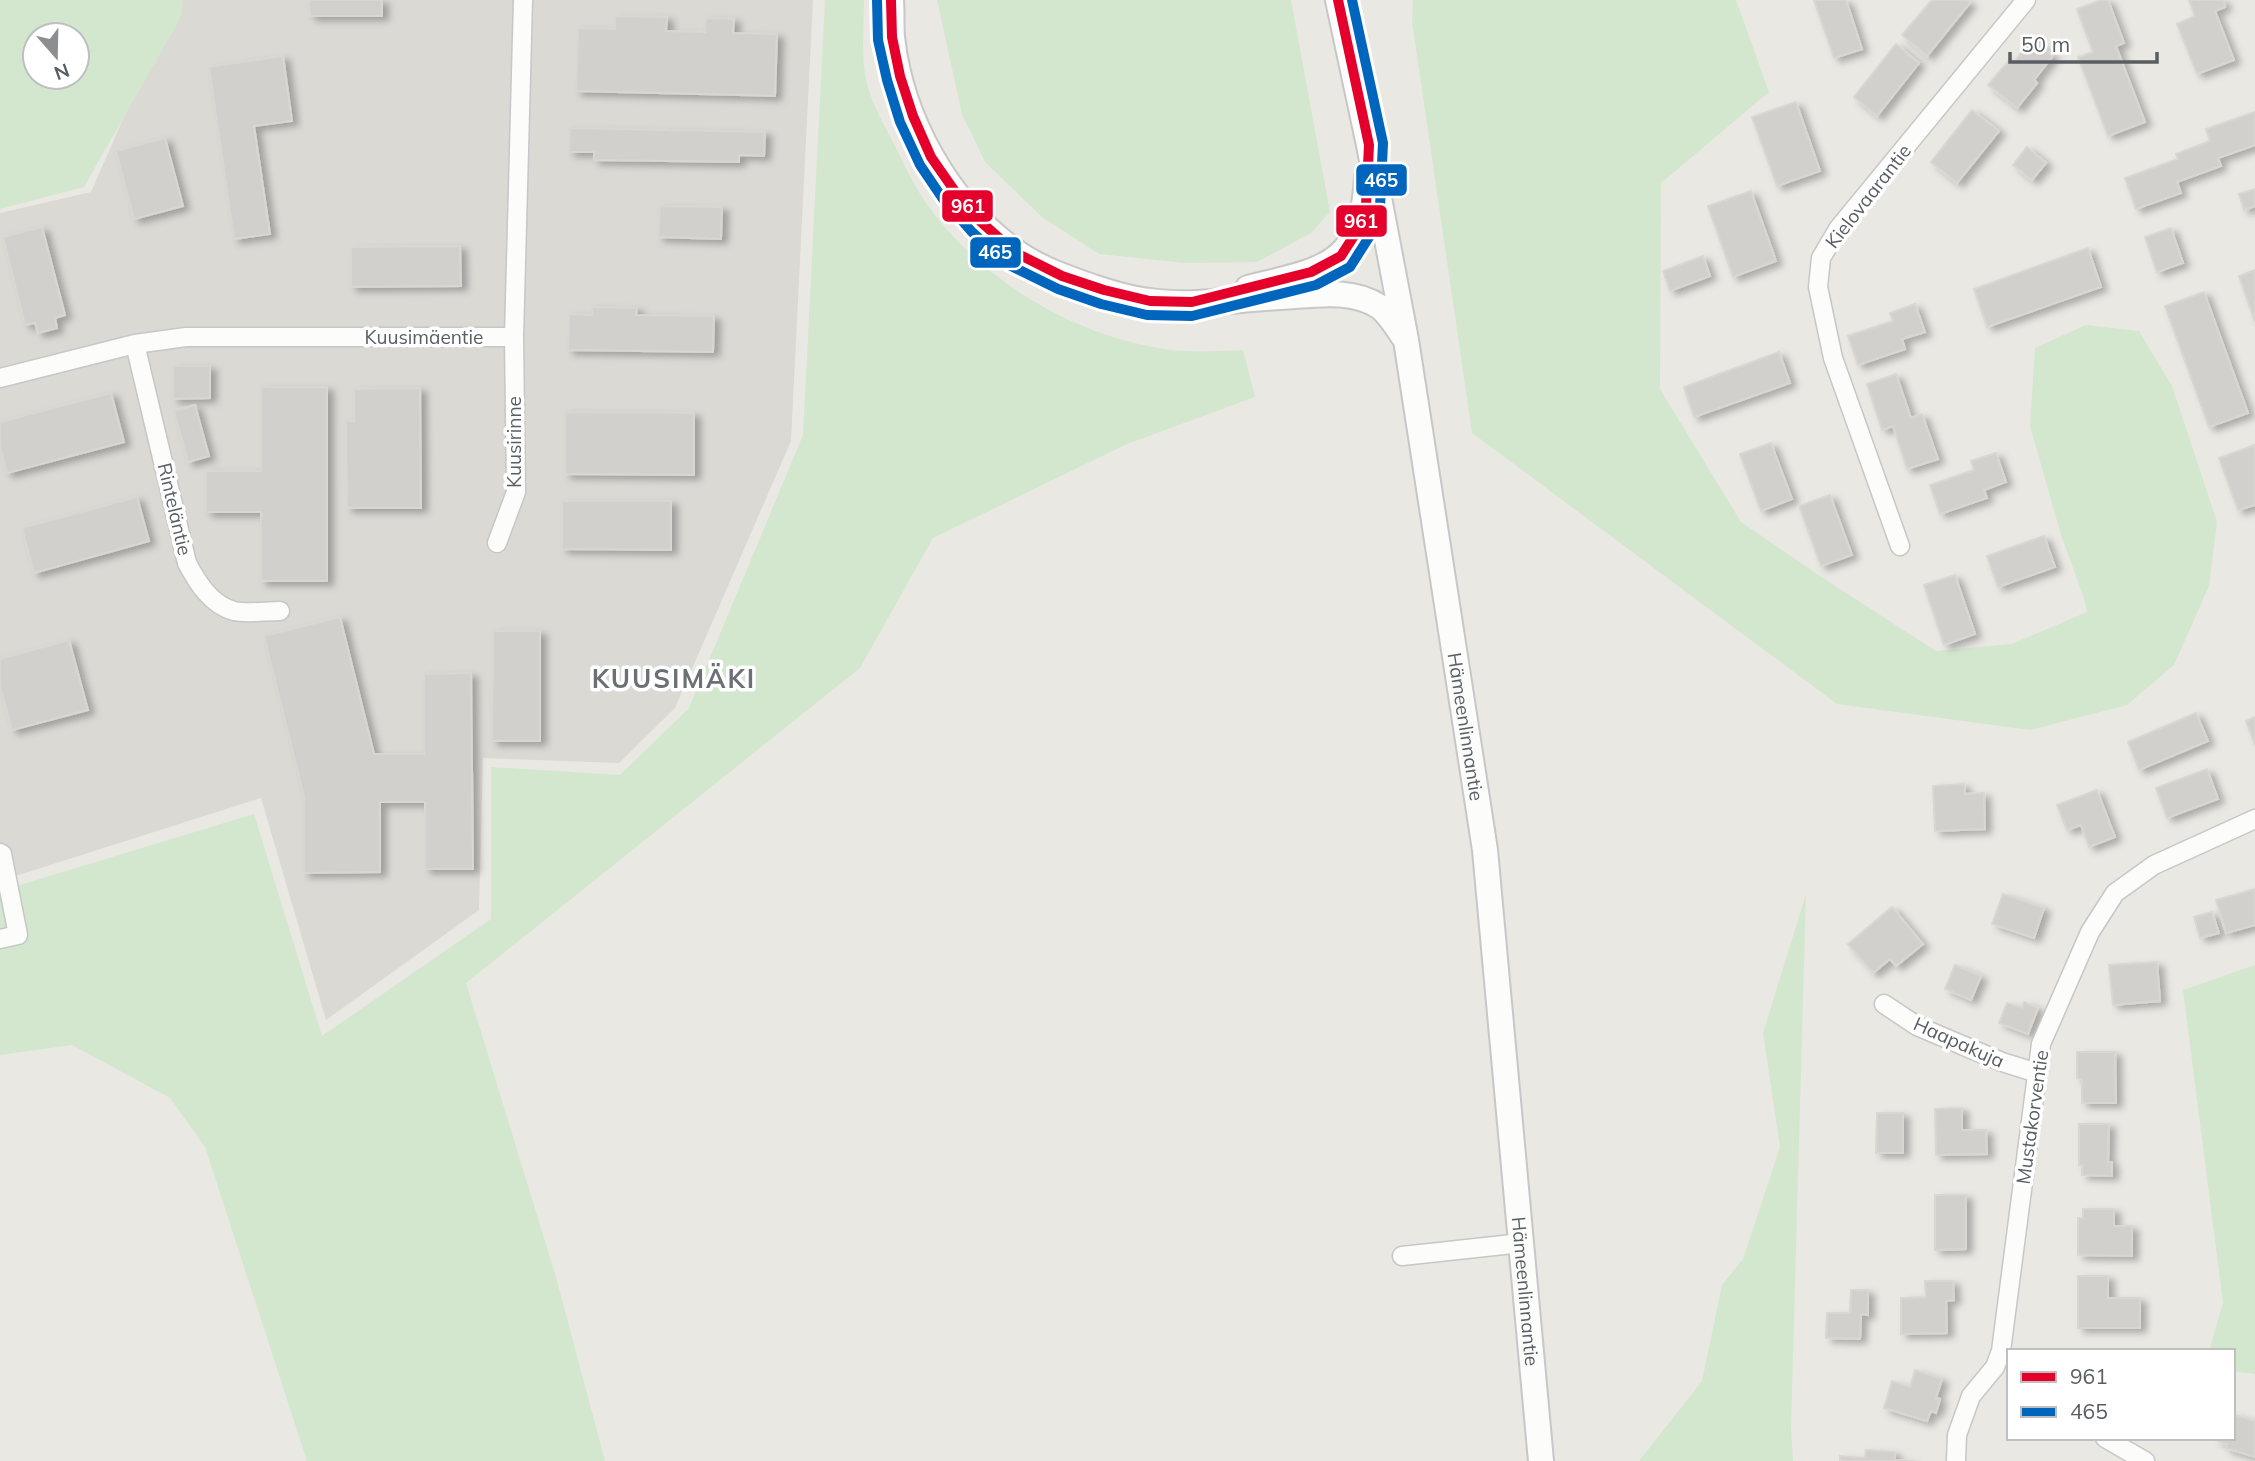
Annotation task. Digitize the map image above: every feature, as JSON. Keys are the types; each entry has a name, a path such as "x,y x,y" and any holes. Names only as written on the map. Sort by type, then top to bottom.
{"main road":[{"path":"891,0 892,37 900,76 913,116 931,157 981,222 1016,253 1062,276 1150,301 1192,302 1330,294 1360,297 1382,308 1406,340"},
{"name":"Hämeenlinnantie","path":"1338,0 1406,340 1485,850 1541,1461"},
{"path":"1192,302 1311,272 1341,256 1359,228 1366,205 1369,145"}],"street":[{"path":"514,337 523,0"},
{"name":"Kielovaarantie","path":"1900,546 1833,358 1818,288 1821,258 1838,229 2026,0"},
{"name":"Kuusimäentie","path":"0,378 135,344 186,337 514,337"},
{"name":"Kuusirinne","path":"497,543 516,492 514,337"},
{"name":"Rinteläntie","path":"135,344 187,564 199,586 234,611 280,611"},
{"name":"Mustakorventie","path":"1956,1461 1958,1435 1971,1396 2004,1354 2041,1044 2090,932 2115,893 2154,865 2255,819"},
{"path":"0,853 18,935 0,939"},
{"name":"Haapakuja","path":"1884,1004 1917,1026 2036,1073"},
{"path":"1402,1256 1522,1244"},
{"path":"2108,1440 2145,1461"}],"shaded area":[{"path":"172,0 813,0 791,441 675,708 619,763 483,758 479,910 326,1020 261,798 0,881 0,213 91,192 171,9"}],"green space":[{"path":"0,0 183,0 181,17 84,187 0,209"},
{"path":"825,0 864,0 864,70 876,108 922,197 948,231 973,256 1030,299 1095,331 1164,349 1243,350 1255,397 1127,444 933,538 860,668 466,983 556,1277 605,1461 307,1461 205,1147 170,1098 72,1045 0,1055 0,891 254,814 322,1036 491,919 491,767 620,775 689,708 803,435"},
{"path":"937,0 1291,0 1330,212 1311,233 1257,262 1186,263 1099,254 1042,217 985,162 962,114"},
{"path":"1413,0 1736,0 1769,92 1661,183 1660,389 1741,522 1936,651 2012,644 2087,612 2061,535 2030,426 2035,348 2086,325 2139,331 2172,386 2217,522 2209,586 2174,665 2127,705 2030,730 1837,704 1472,433 1412,21"},
{"path":"1806,894 1791,1428 1793,1461 1639,1461 1702,1381 1722,1285 1743,1259 1780,1147 1763,1033"},
{"path":"2255,965 2255,1374 2234,1371 2234,1349 2210,1349 2223,1303 2183,990"}],"building":[{"path":"309,0 382,0 382,16 310,16"},
{"path":"1814,0 1846,0 1862,49 1834,58"},
{"path":"1932,0 1966,0 1970,3 1927,56 1902,35"},
{"path":"2108,0 2124,43 2116,46 2145,122 2108,136 2078,57 2093,52 2077,9"},
{"path":"2189,0 2223,0 2225,7 2215,11 2234,60 2197,74 2177,24 2195,16"},
{"path":"615,16 667,17 666,31 705,32 706,18 734,19 733,33 777,34 775,96 576,91 578,28 615,29"},
{"path":"2032,39 2053,56 2034,80 2037,83 2017,108 1988,85 2010,59 2014,62"},
{"path":"1896,44 1919,63 1877,116 1854,97"},
{"path":"283,56 292,121 254,126 270,234 234,239 209,67"},
{"path":"1796,102 1820,171 1777,186 1752,117"},
{"path":"1972,110 1999,131 1957,183 1931,162"},
{"path":"2255,112 2255,145 2218,158 2221,166 2177,182 2181,193 2136,209 2125,178 2178,159 2176,154 2210,141 2206,129"},
{"path":"570,128 765,132 764,156 739,155 739,162 594,160 594,152 569,152"},
{"path":"165,138 183,206 134,219 116,151"},
{"path":"2027,147 2046,163 2032,180 2013,165"},
{"path":"2255,189 2255,206 2244,210 2239,194"},
{"path":"1751,191 1776,261 1733,277 1708,206"},
{"path":"660,206 722,207 721,239 658,237"},
{"path":"42,227 65,315 55,318 57,328 38,333 35,323 25,325 3,237"},
{"path":"2171,228 2183,263 2157,272 2145,237"},
{"path":"460,246 461,286 351,287 351,247"},
{"path":"2088,248 2101,287 1987,327 1974,289"},
{"path":"1703,256 1710,276 1670,291 1663,271"},
{"path":"2255,270 2255,322 2239,276"},
{"path":"2204,292 2248,413 2209,427 2165,306"},
{"path":"1915,304 1925,332 1902,339 1905,349 1858,365 1848,336 1893,321 1890,313"},
{"path":"592,307 637,308 636,315 714,316 713,352 568,350 569,314 592,315"},
{"path":"1779,352 1790,383 1694,417 1684,387"},
{"path":"173,366 210,366 210,398 173,399"},
{"path":"1896,374 1911,418 1922,414 1938,459 1907,469 1893,426 1882,430 1867,384"},
{"path":"261,387 327,387 327,581 261,581 261,512 206,512 206,471 261,471"},
{"path":"420,388 421,508 347,508 346,421 354,421 354,389"},
{"path":"111,393 124,442 7,473 0,446 0,422"},
{"path":"195,405 209,456 188,462 174,411"},
{"path":"565,412 694,413 694,475 565,474"},
{"path":"1771,443 1792,499 1761,511 1740,454"},
{"path":"2255,445 2255,505 2238,510 2219,458"},
{"path":"1996,453 2006,482 1984,490 1987,498 1940,514 1930,485 1974,470 1971,461"},
{"path":"1830,495 1852,555 1821,566 1799,506"},
{"path":"137,497 149,541 34,573 22,528"},
{"path":"562,501 671,501 671,550 562,549"},
{"path":"2044,536 2055,567 1998,587 1987,556"},
{"path":"1955,575 1975,634 1944,645 1924,585"},
{"path":"340,617 374,754 424,754 424,674 471,673 473,869 425,869 425,802 380,802 380,872 304,873 304,796 264,636"},
{"path":"493,631 540,631 540,741 492,741"},
{"path":"69,640 88,710 12,730 0,685 0,659"},
{"path":"2196,713 2208,741 2139,770 2128,742"},
{"path":"2255,717 2255,745 2246,721"},
{"path":"2207,769 2218,799 2167,818 2156,788"},
{"path":"1964,784 1965,794 1984,793 1985,829 1935,831 1933,786"},
{"path":"2097,790 2115,837 2089,847 2081,825 2067,830 2057,805"},
{"path":"2255,889 2255,925 2226,933 2216,900"},
{"path":"2003,894 2044,908 2034,938 1992,924"},
{"path":"1892,907 1923,944 1896,966 1890,959 1873,973 1848,944"},
{"path":"2212,912 2219,933 2200,938 2194,917"},
{"path":"2157,962 2160,1001 2113,1005 2109,965"},
{"path":"1955,965 1981,976 1971,1000 1945,989"},
{"path":"2024,1002 2038,1008 2028,1034 1999,1023 2007,1003 2022,1008"},
{"path":"2077,1052 2115,1052 2116,1103 2082,1103 2082,1079 2077,1078"},
{"path":"1962,1108 1962,1130 1986,1130 1987,1154 1936,1155 1935,1109"},
{"path":"1877,1113 1903,1113 1903,1153 1876,1153"},
{"path":"2079,1124 2109,1124 2108,1162 2112,1162 2112,1176 2082,1175 2082,1165 2079,1165"},
{"path":"1935,1195 1966,1195 1966,1249 1935,1250"},
{"path":"2083,1209 2114,1209 2114,1226 2132,1226 2132,1256 2078,1255 2078,1218 2083,1218"},
{"path":"2078,1276 2108,1276 2108,1298 2140,1298 2140,1328 2078,1328"},
{"path":"1925,1281 1953,1281 1954,1300 1946,1301 1947,1333 1901,1334 1901,1298 1926,1297"},
{"path":"1851,1290 1868,1290 1868,1315 1861,1314 1860,1339 1826,1338 1827,1313 1850,1313"},
{"path":"1915,1370 1942,1379 1936,1398 1940,1399 1936,1413 1931,1411 1927,1421 1884,1408 1892,1381 1910,1387"},
{"path":"2234,1415 2255,1421 2255,1457 2226,1448 2227,1444 2218,1441 2234,1440"},
{"path":"1866,1450 1895,1452 1895,1460 1915,1461 1840,1461 1840,1456 1865,1458"}],"transit line":[{"name":"465","path":"877,0 878,40 900,122 920,165 943,199 972,232 1009,265 1058,289 1101,304 1147,315 1192,316 1316,285 1350,267 1371,234 1380,207 1383,143 1352,0"},
{"name":"961","path":"891,0 892,37 900,76 913,116 931,157 981,222 1016,253 1062,276 1150,301 1192,302 1311,272 1341,256 1359,228 1366,205 1369,145 1338,0"}],"district":[{"name":"KUUSIMÄKI","path":"674,678"}]}
